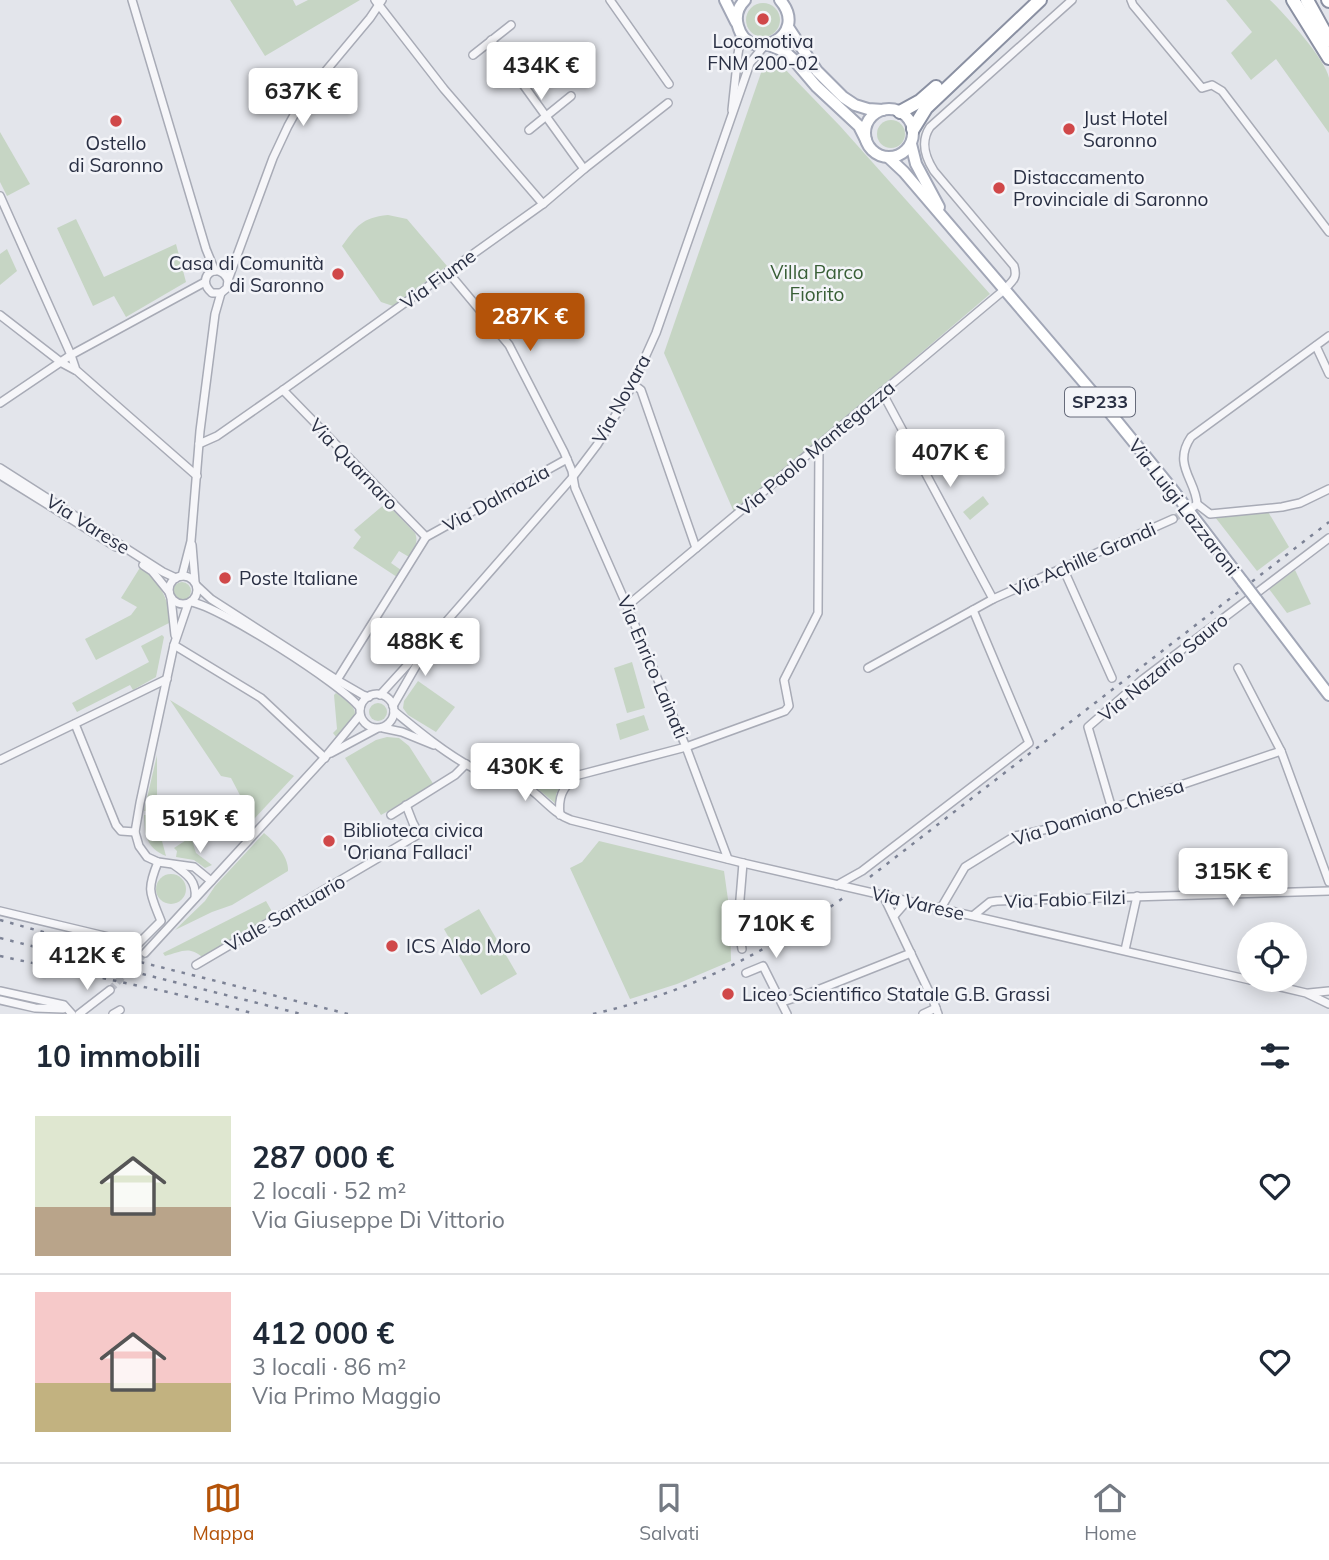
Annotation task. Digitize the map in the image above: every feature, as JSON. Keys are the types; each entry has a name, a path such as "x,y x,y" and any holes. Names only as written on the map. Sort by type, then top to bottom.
{"highway":[{"path":"900,112 929,94 1028,0"},
{"path":"913,129 926,108 1040,0"},
{"path":"1293,0 1329,58"},
{"path":"1307,0 1329,40"}],"main road":[{"path":"725,0 741,35"},
{"path":"737,23 740,5 745,0"},
{"path":"767,45 784,35 788,27 789,14 785,3"},
{"path":"788,27 812,65 843,97 855,105 900,112 906,116 913,129"},
{"name":"SP233","path":"741,35 756,45 767,45 784,51 816,86 859,126 870,147 888,157"},
{"path":"866,140 865,133 870,119 883,110"},
{"name":"SP233","path":"911,144 913,129"},
{"path":"888,157 901,154 911,144"},
{"name":"Via Luigi Lazzaroni","path":"911,144 916,164 950,228"},
{"name":"Via Luigi Lazzaroni","path":"888,157 904,172 1139,448 1328,692"}],"street":[{"path":"132,0 206,249 215,272 228,280"},
{"path":"610,0 669,84"},
{"path":"1004,290 1015,279 1014,266 934,171 925,155 926,134 930,127 1072,0"},
{"path":"1131,0 1202,88 1212,85 1222,91 1329,232"},
{"path":"209,291 221,293 227,288 273,158 304,97 379,2 444,89 543,204"},
{"path":"473,55 511,25"},
{"name":"Via Novara","path":"732,113 741,35"},
{"path":"491,40 584,169"},
{"name":"Via Novara","path":"380,695 572,478 597,444 633,384 656,333 750,63 767,45"},
{"path":"529,130 571,96"},
{"name":"Via Fiume","path":"199,444 217,436 543,204 668,103"},
{"path":"0,196 76,370"},
{"path":"0,403 71,355 205,282 238,257"},
{"name":"Via Enrico Lainati","path":"448,272 509,345 567,459 575,488 686,747 728,859"},
{"path":"205,282 215,314"},
{"name":"Via Paolo Mantegazza","path":"627,606 1004,290"},
{"path":"174,644 170,584 179,577 191,541 199,444 215,314 221,293"},
{"path":"0,315 62,363 76,370 197,476"},
{"path":"1329,335 1195,434 1189,440 1185,453 1187,477 1197,499 1194,506 1210,514 1282,507 1300,503 1329,489"},
{"path":"1315,346 1329,374"},
{"path":"633,384 641,390 696,548"},
{"name":"Via Quarnaro","path":"282,390 426,537"},
{"path":"882,392 993,599"},
{"path":"516,781 549,781 575,776 686,747 785,711 789,706 784,680 818,613 820,445"},
{"name":"Via Dalmazia","path":"337,680 426,537 567,459"},
{"name":"Via Varese","path":"0,468 163,572 179,577"},
{"name":"Via Varese","path":"0,475 134,558 152,571 170,595"},
{"name":"Via Achille Grandi","path":"868,668 993,599 1173,519"},
{"name":"Via Nazario Sauro","path":"1112,809 1088,727 1142,680 1329,538"},
{"path":"191,541 196,595 189,603 174,644 135,832 142,852 147,857 158,862 194,867 211,881"},
{"path":"1063,568 1112,678"},
{"path":"179,577 187,577 211,599 337,680 363,695 380,695 388,699 394,709 390,723 326,757"},
{"path":"170,595 178,603 199,604 217,612 278,648 354,701 368,726 380,728"},
{"path":"837,885 862,871 1029,743 973,610"},
{"name":"Via Novara","path":"394,709 431,639"},
{"path":"174,644 261,698 326,757"},
{"path":"1238,668 1281,751 1329,883"},
{"path":"0,760 167,679"},
{"path":"145,953 326,757 369,696"},
{"name":"Via Varese","path":"394,709 440,747 466,764 482,772 516,781 535,792 560,815 577,821 743,863 1237,977"},
{"path":"75,724 116,825 121,831 135,832"},
{"name":"Via Varese","path":"380,728 402,732 440,747"},
{"name":"Via Damiano Chiesa","path":"940,908 965,867 1015,836 1057,827 1281,751"},
{"path":"391,815 455,775 466,764"},
{"path":"560,815 561,794 575,776"},
{"name":"Viale Santuario","path":"195,965 419,834 406,806"},
{"path":"0,911 138,944 161,921 151,896 150,882 158,862"},
{"path":"742,949 738,923 743,863"},
{"path":"174,864 189,875 195,888 195,898"},
{"name":"Via Fabio Filzi","path":"974,915 990,902 997,901 1329,891"},
{"path":"883,895 937,1011 923,1014"},
{"path":"1125,950 1137,896"},
{"path":"894,916 907,901"},
{"path":"782,1002 911,953"},
{"path":"746,973 763,966 788,1014"},
{"path":"79,1014 110,990"},
{"path":"0,991 64,1005 71,1013"},
{"path":"1306,993 1329,991"},
{"name":"Via Varese","path":"1302,992 1329,1004"},
{"path":"0,999 36,1011 62,1009 71,1013"}],"green space":[{"path":"230,0 293,0 296,6 308,0 360,0 265,56"},
{"path":"1226,0 1270,0 1313,49 1329,78 1329,133 1276,59 1251,80 1231,53 1252,32"},
{"path":"763,3 775,8 780,20 775,32 763,37 751,32 746,20 751,8"},
{"name":"Villa Parco Fiorito","path":"782,66 840,126 990,294 734,512 664,353 762,70"},
{"path":"891,120 901,124 905,134 901,144 891,148 881,144 877,134 881,124"},
{"path":"0,132 30,184 7,196 0,182"},
{"path":"388,215 407,219 447,266 393,306 381,302 342,246 360,224"},
{"path":"76,219 104,277 176,244 186,282 126,317 114,296 93,306 57,228"},
{"path":"7,249 17,271 0,285 0,254"},
{"path":"983,496 989,504 970,520 963,512"},
{"path":"386,503 416,536 409,557 399,551 391,563 401,570 397,577 353,548 361,537 354,530"},
{"path":"1267,510 1289,547 1257,571 1215,517"},
{"path":"141,566 162,591 171,622 96,660 85,639 131,615 137,607 121,598"},
{"path":"1295,570 1311,604 1287,613 1269,589"},
{"path":"178,582 186,582 191,591 189,598 178,600 173,595 173,587"},
{"path":"162,635 164,637 156,677 133,690 130,685 77,712 72,703 149,662 141,646"},
{"path":"632,662 645,708 627,713 614,668"},
{"path":"418,681 455,707 436,732 408,715 403,708 404,701"},
{"path":"336,693 351,705 355,714 337,738 333,733 337,729"},
{"path":"170,700 294,776 253,820 231,778 221,776"},
{"path":"374,703 382,703 387,712 385,719 374,721 369,716 369,708"},
{"path":"644,715 649,730 620,740 616,724"},
{"path":"399,738 409,746 434,785 381,815 345,758 376,740"},
{"path":"157,755 157,810 144,811"},
{"path":"562,783 556,794 556,804 532,784"},
{"path":"144,815 155,815 166,856 154,849 148,840"},
{"path":"264,833 284,855 288,871 232,905 175,930 205,901 215,886"},
{"path":"191,837 196,853 212,865 205,868 194,860 176,857 177,851 174,848"},
{"path":"599,841 724,871 730,914 731,961 677,984 630,999 570,868 582,862"},
{"path":"171,874 182,878 186,889 182,900 171,904 160,900 156,889 160,878"},
{"path":"266,901 274,915 203,958 189,951 165,956 163,953"},
{"path":"479,909 517,974 481,995 444,929"}],"tunnel":[{"path":"1173,519 1192,508"},
{"path":"110,990 145,953"}],"railway":[{"path":"870,877 1329,522"},
{"path":"593,1014 662,995 724,969 783,937 843,898"},
{"path":"0,920 140,962 348,1014"},
{"path":"0,938 301,1014"},
{"path":"0,956 256,1014"}],"place":[{"name":"Locomotiva FNM 200-02","path":"763,19"},
{"name":"Ostello di Saronno","path":"116,121"},
{"name":"Just Hotel Saronno","path":"1069,129"},
{"name":"Distaccamento Provinciale di Saronno","path":"999,188"},
{"name":"Casa di Comunità di Saronno","path":"338,274"},
{"name":"Poste Italiane","path":"225,578"},
{"name":"Biblioteca civica 'Oriana Fallaci'","path":"329,841"},
{"name":"ICS Aldo Moro","path":"392,946"},
{"name":"Liceo Scientifico Statale G.B. Grassi","path":"728,994"}]}
